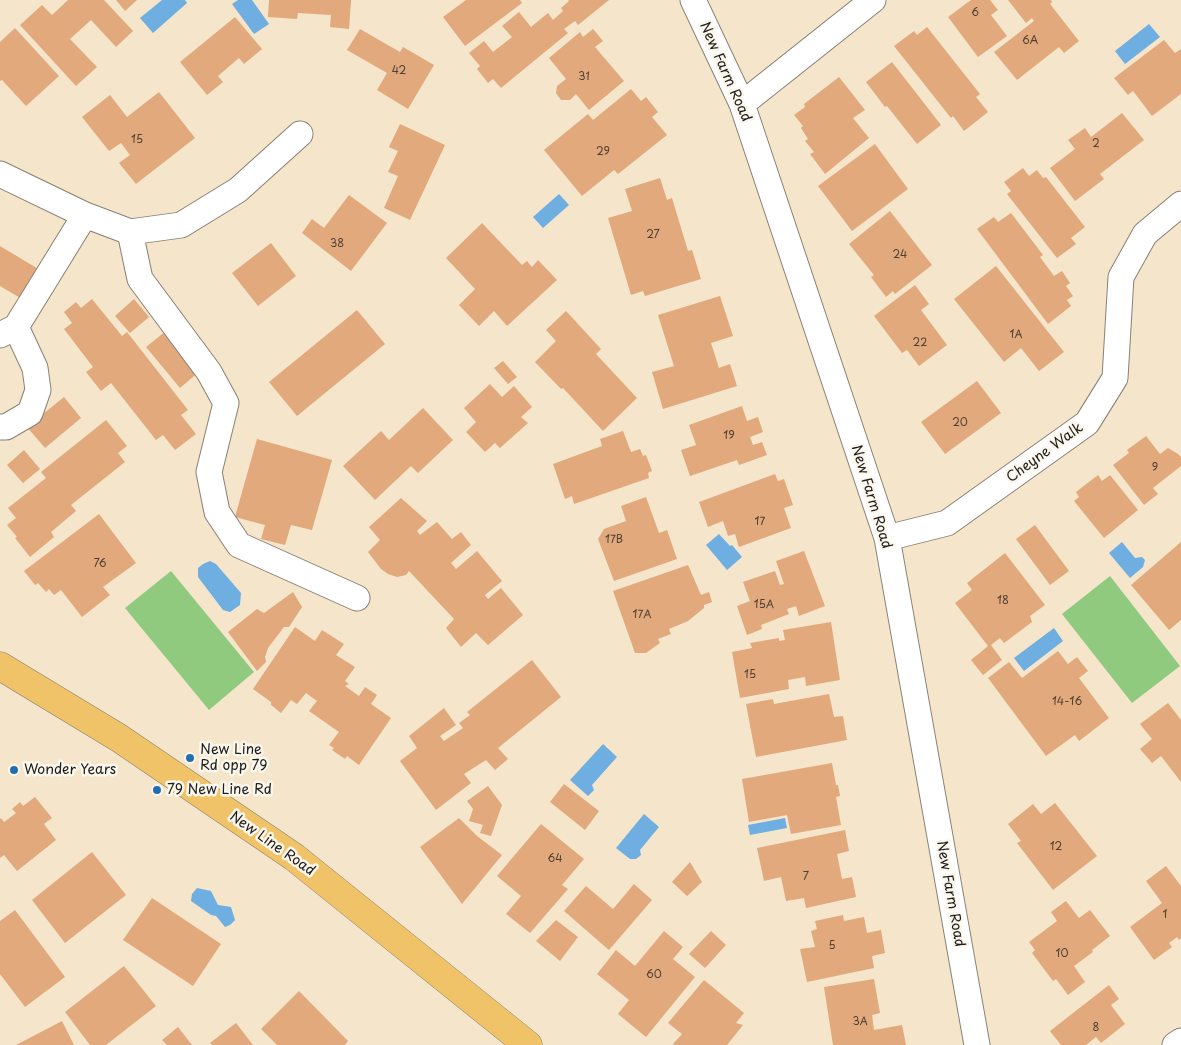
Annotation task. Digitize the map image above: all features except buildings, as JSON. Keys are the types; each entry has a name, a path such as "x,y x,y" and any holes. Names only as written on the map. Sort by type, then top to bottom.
{"main road":[{"name":"New Line Road","path":"0,666 118,738 294,857 528,1045"}],"street":[{"name":"New Farm Road","path":"693,0 742,104 887,538 977,1045"},
{"path":"742,104 873,0"},
{"path":"0,174 85,215 130,232 181,225 238,190 300,134"},
{"name":"Cheyne Walk","path":"887,538 948,523 1087,423 1115,378 1122,277 1145,234 1181,204"},
{"path":"0,427 6,428 30,412 38,390 35,368 8,331 85,215"},
{"path":"130,232 140,279 209,372 226,402 209,472 217,512 239,545 358,598"},
{"path":"1175,1045 1181,1040"}],"green space":[{"path":"171,571 254,672 209,710 125,608"},
{"path":"1110,576 1180,666 1132,703 1062,614"}],"water":[{"path":"162,0 185,0 187,3 153,33 140,18"},
{"path":"238,0 252,0 269,24 254,34 232,4"},
{"path":"1149,24 1160,37 1125,64 1115,51"},
{"path":"559,194 569,205 543,228 533,217"},
{"path":"719,534 742,557 727,570 706,545"},
{"path":"1122,542 1135,558 1142,557 1145,560 1143,567 1130,578 1109,553"},
{"path":"210,561 216,564 241,593 240,605 230,612 223,610 198,577 198,568"},
{"path":"1054,628 1063,641 1024,671 1014,658"},
{"path":"603,744 617,757 592,785 594,790 588,796 570,780"},
{"path":"644,814 659,827 640,850 641,855 636,859 630,859 616,848"},
{"path":"785,818 787,828 750,835 748,825"},
{"path":"197,888 211,891 218,905 231,907 235,920 225,927 216,916 211,915 191,901 192,894"}],"place":[{"name":"New Line Rd opp 79","path":"190,758"},
{"name":"Wonder Years","path":"14,770"},
{"name":"79 New Line Rd","path":"157,790"}]}
